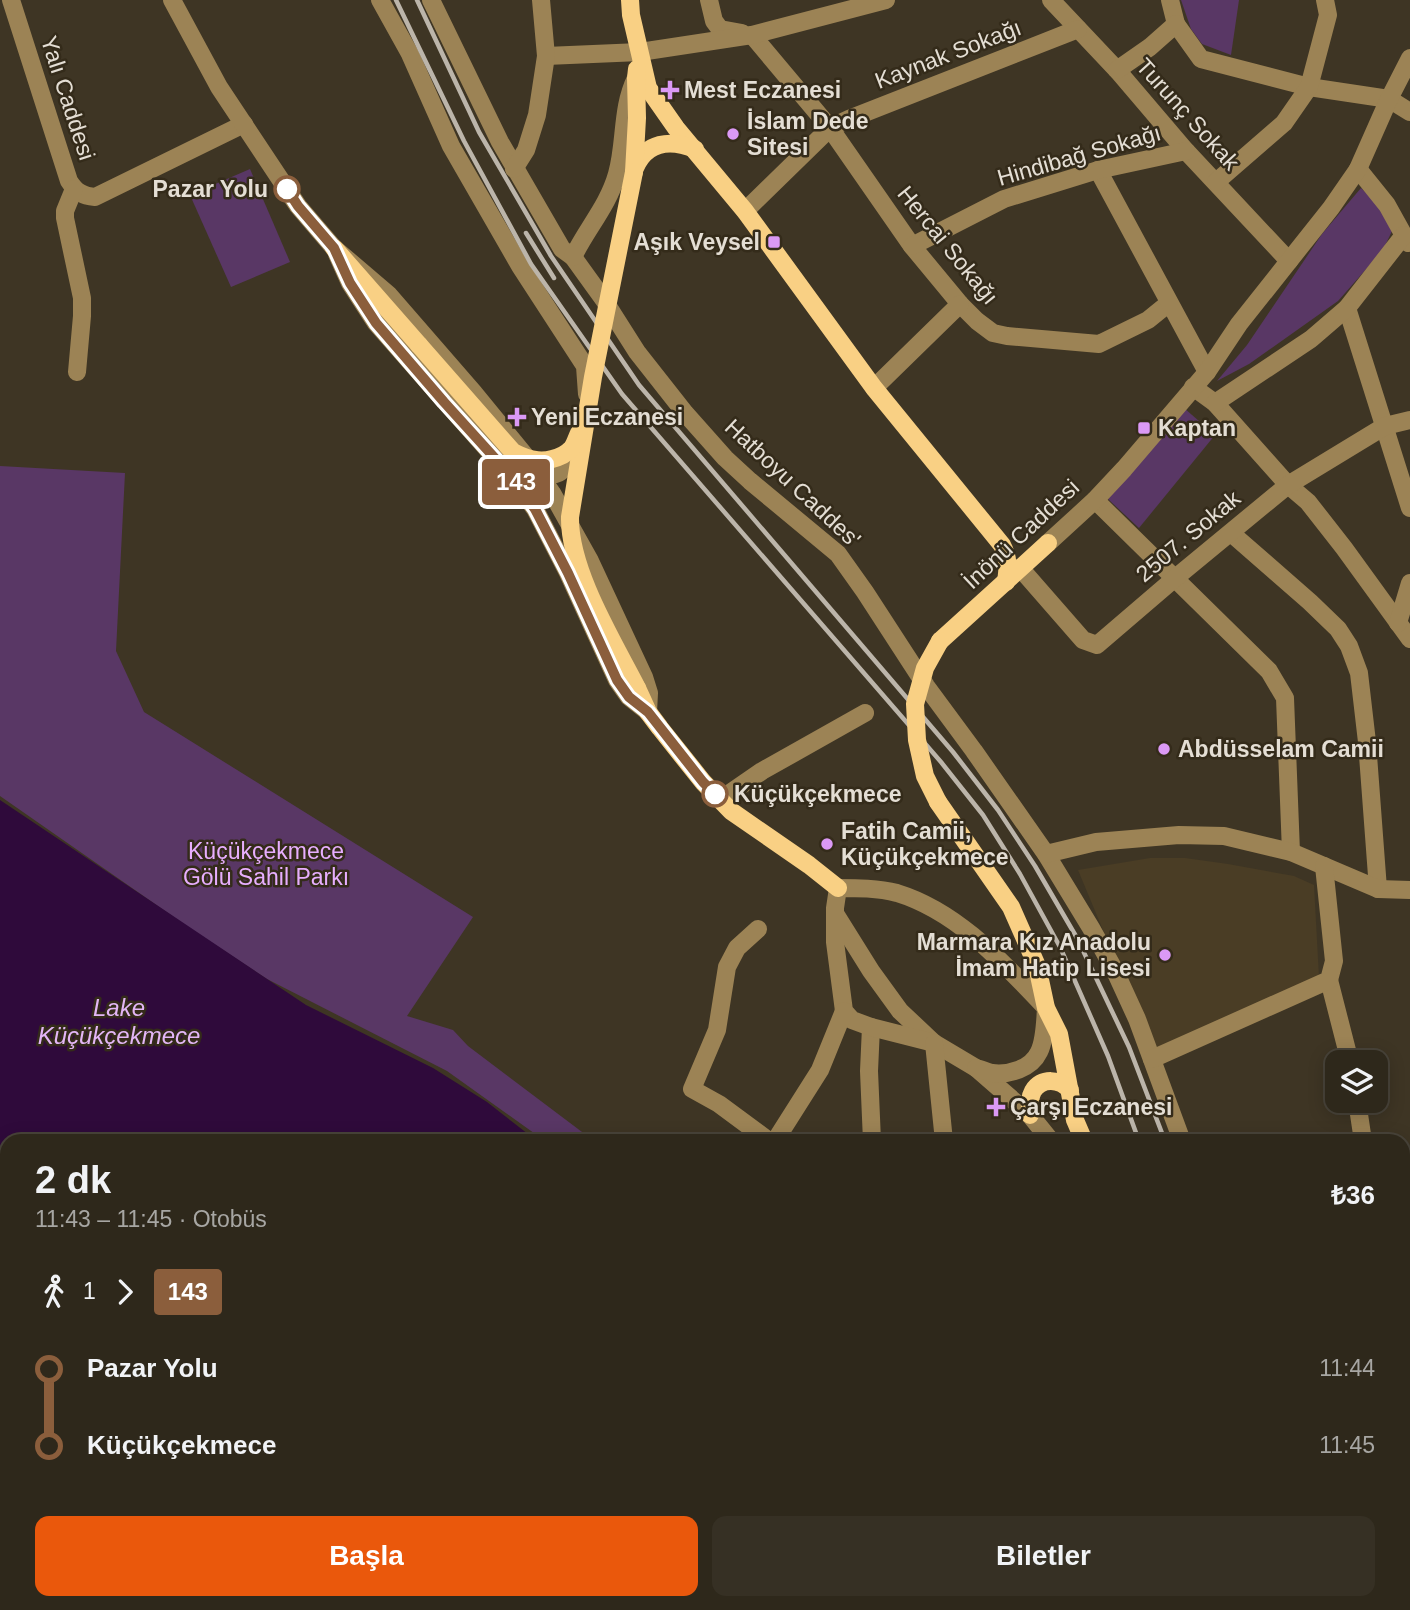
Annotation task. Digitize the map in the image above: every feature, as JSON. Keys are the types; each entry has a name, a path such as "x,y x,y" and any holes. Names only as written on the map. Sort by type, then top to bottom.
{"main road":[{"path":"630,0 648,88 676,128 745,211 874,388 1002,545 1008,561 1006,582"},
{"path":"640,52 636,78 634,172 586,416 570,517 573,547 589,594 648,712 703,782 731,811 838,888"},
{"path":"634,172 639,158 657,146 670,143 695,149"},
{"path":"334,248 513,452 524,458 552,460 571,450 586,416"},
{"path":"1002,545 1026,547 1048,543"},
{"name":"İnönü Caddesi","path":"1048,543 940,641 925,668 915,704 917,740 925,776 938,802 1011,907 1037,966 1046,1009 1059,1034 1074,1120 1081,1134"},
{"path":"1030,1115 1033,1091 1042,1082 1065,1084 1070,1090"}],"street":[{"name":"Yalı Caddesi","path":"11,0 69,181 74,189 84,196 95,197 244,124"},
{"path":"172,0 219,87 298,206 334,248 388,294 538,472 590,561 645,677 649,693 648,712"},
{"path":"380,0 410,54 451,146 520,266 585,366 587,399 565,518"},
{"name":"Hatboyu Caddes'","path":"431,0 514,169 562,249 573,257 637,352 725,458 838,554 926,687 1046,854 1115,971 1137,1019 1179,1134"},
{"path":"514,169 526,150 537,115 546,56 541,0"},
{"path":"709,0 713,21 720,29 752,36"},
{"path":"546,56 640,52 752,36 886,0"},
{"name":"Turunç Sokak","path":"1051,0 1289,261"},
{"path":"1170,0 1175,24 1201,59 1309,87 1389,99 1410,112"},
{"path":"1216,182 1284,123 1309,87 1328,15 1325,0"},
{"path":"1117,70 1150,47 1175,24"},
{"name":"Kaynak Sokağı","path":"745,211 830,128 1078,29"},
{"name":"Hercai Sokağı","path":"752,36 830,128 912,246 960,304 993,333 1099,344 1148,320 1170,303"},
{"name":"İnönü Caddesi","path":"1048,543 1124,469 1207,373 1239,324 1331,208 1358,169 1410,58"},
{"path":"573,257 607,201 617,173 626,106 636,78"},
{"name":"Hindibağ Sokağı","path":"912,246 1004,199 1098,170 1186,151"},
{"path":"1215,403 1311,339 1348,308 1407,241 1387,205 1358,169"},
{"path":"1098,170 1207,373"},
{"path":"74,189 65,218 82,298 77,372"},
{"path":"334,248 350,283 376,323 529,500 562,562 617,680 629,697 648,712"},
{"path":"874,388 960,304"},
{"path":"1348,308 1410,508"},
{"path":"1193,387 1215,403 1288,485 1308,502 1410,639"},
{"name":"2507. Sokak","path":"1021,569 1083,640 1097,645 1288,485 1385,426 1410,420"},
{"path":"538,472 555,475 564,470 577,453"},
{"path":"1095,500 1269,671 1285,698 1291,852"},
{"path":"1231,533 1338,629 1349,646 1359,673 1378,888"},
{"path":"1398,623 1410,583"},
{"path":"720,800 762,771 865,713"},
{"path":"1046,854 1096,842 1179,835 1224,836 1291,852 1378,888 1410,890"},
{"path":"1324,866 1334,961 1329,980 1347,1050"},
{"path":"779,1134 820,1070 844,1011 835,955 838,888 896,893 939,912 997,957 1046,1009 1039,1053 1029,1066 1002,1073 976,1068"},
{"path":"836,915 900,1011 934,1043 976,1068 1030,1115 1045,1134"},
{"path":"758,929 737,948 727,967 718,1030 692,1089 719,1104 760,1134"},
{"path":"1152,1059 1329,980"},
{"path":"844,1011 852,1020 871,1027 934,1043"},
{"path":"871,1027 869,1071 872,1134"},
{"path":"934,1043 943,1134"},
{"path":"1359,1113 1362,1134"}],"shaded area":[{"name":"Marmara Kız Anadolu İmam Hatip Lisesi","path":"1150,858 1185,858 1228,864 1294,876 1314,885 1319,977 1155,1055 1078,870"}],"green space":[{"path":"1181,0 1239,0 1231,55 1202,44 1191,29"},
{"path":"250,169 290,262 231,287 190,195"},
{"path":"1361,188 1375,201 1392,231 1383,250 1338,301 1249,364 1217,381 1247,345 1322,234"},
{"path":"1184,408 1215,435 1139,528 1108,499"},
{"name":"Küçükçekmece Gölü Sahil Parkı","path":"0,466 125,473 116,651 144,712 473,917 407,1016 453,1030 468,1046 585,1134 535,1134 447,1071 267,979 0,796"}],"water":[{"name":"Lake Küçükçekmece","path":"0,800 306,1005 433,1068 487,1102 528,1134 0,1134"}],"railway":[{"path":"396,0 464,141 531,264 622,394 941,762 983,815 1020,874 1060,947 1108,1056 1136,1134"},
{"path":"417,0 479,132 551,256 639,385 953,752 998,810 1035,866 1077,938 1129,1047 1162,1134"},
{"path":"526,233 554,278"}],"bus line":[{"name":"143","path":"287,189 334,248 350,283 376,323 523,491 568,573 617,680 629,697 648,712 715,794"}],"place":[{"name":"Mest Eczanesi","path":"670,90"},
{"name":"İslam Dede Sitesi","path":"733,134"},
{"name":"Pazar Yolu","path":"287,189"},
{"name":"Aşık Veysel","path":"774,242"},
{"name":"Yeni Eczanesi","path":"517,417"},
{"name":"Kaptan","path":"1144,428"},
{"name":"Abdüsselam Camii","path":"1164,749"},
{"name":"Küçükçekmece","path":"715,794"},
{"name":"Fatih Camii, Küçükçekmece","path":"827,844"},
{"name":"Marmara Kız Anadolu İmam Hatip Lisesi","path":"1165,955"},
{"name":"Çarşı Eczanesi","path":"996,1107"}]}
